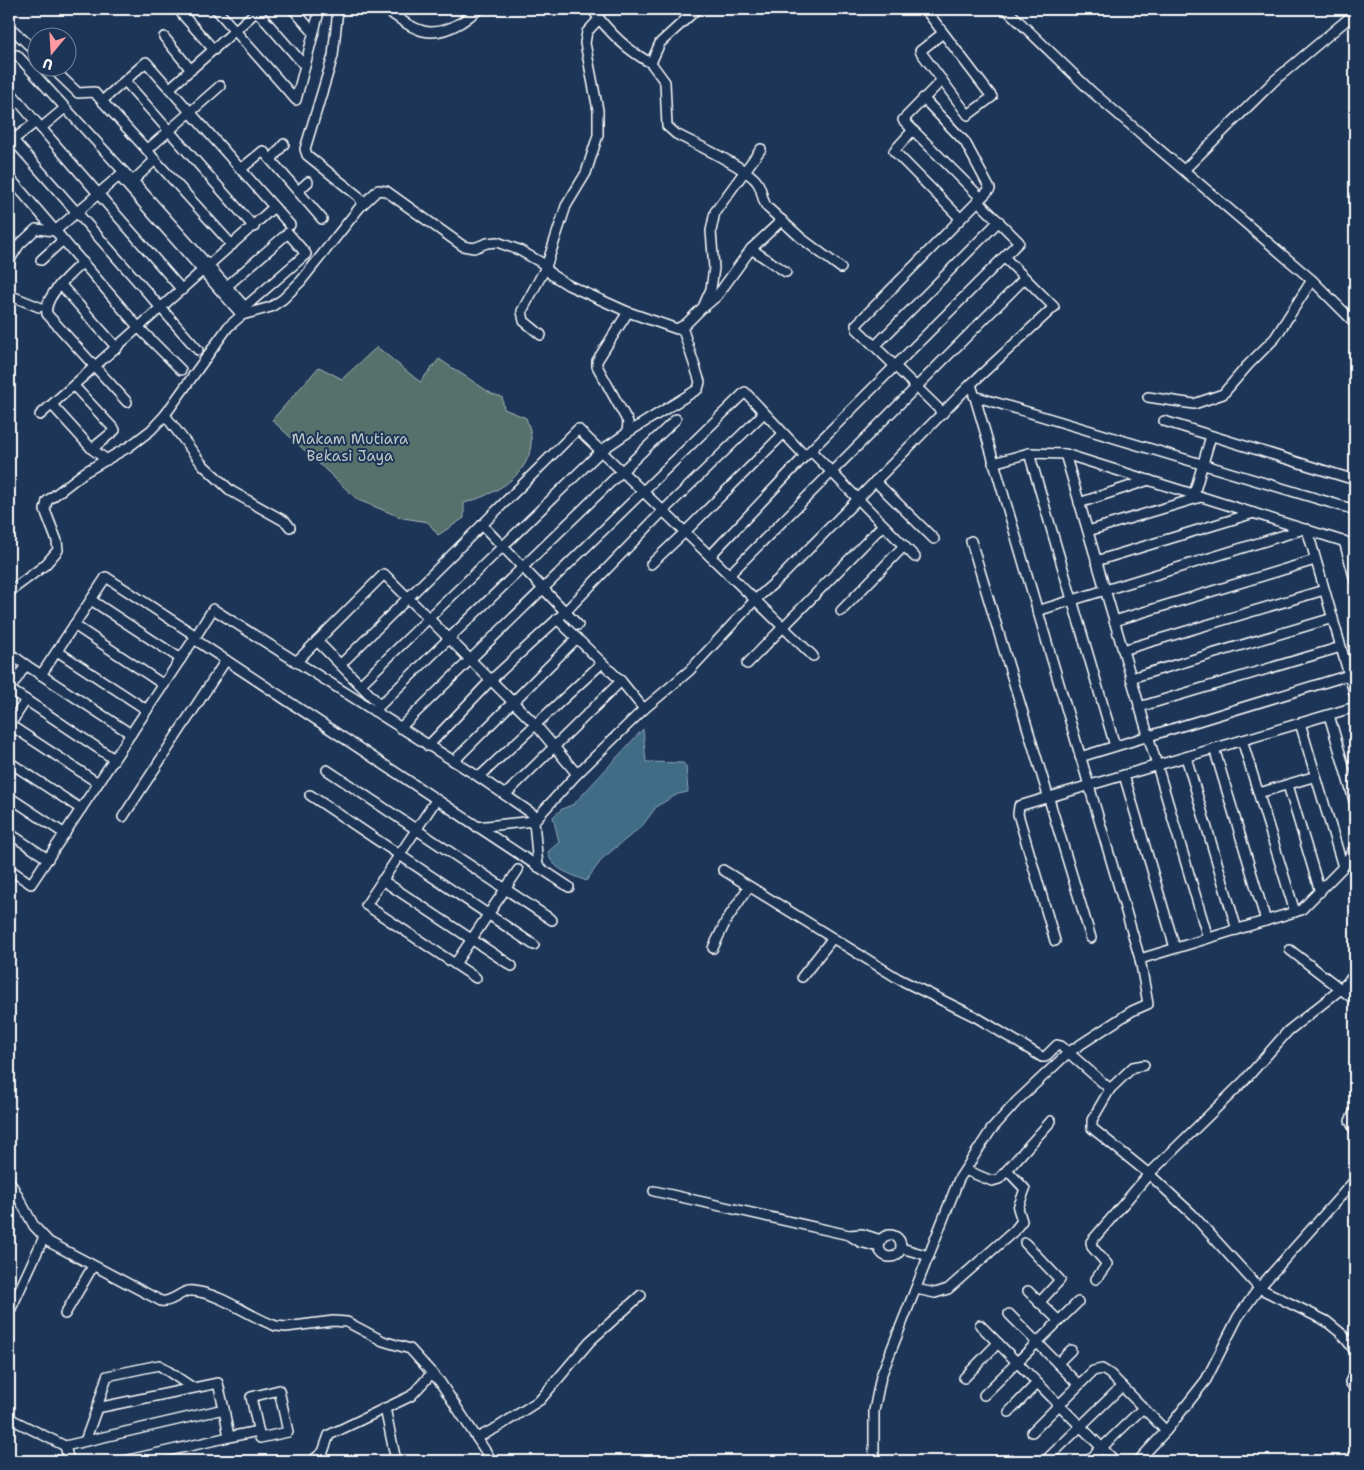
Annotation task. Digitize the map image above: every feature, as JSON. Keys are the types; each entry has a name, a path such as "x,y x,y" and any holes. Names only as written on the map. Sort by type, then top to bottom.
{"street":[{"path":"216,9 296,100 318,16"},
{"path":"293,9 313,32"},
{"path":"338,9 333,56 305,148 310,158 358,196 362,202 360,207"},
{"path":"385,9 428,34 446,30 480,9"},
{"path":"592,9 599,19 633,52 651,63 665,82 666,121 670,130 747,171 757,181 763,202 801,238 842,268"},
{"path":"651,63 660,43 697,9"},
{"path":"924,9 943,33 992,97 968,115 920,51 943,33"},
{"path":"1006,9 1091,91 1312,280 1355,323"},
{"path":"170,88 256,10 305,66"},
{"path":"1184,170 1275,80 1355,13"},
{"path":"182,14 214,50"},
{"path":"541,335 524,321 522,316 526,299 546,268 566,206 586,172 598,135 598,110 585,42 587,32 599,19"},
{"path":"9,26 28,44"},
{"path":"164,38 191,70"},
{"path":"18,55 206,269 245,307 306,254 288,233 226,287"},
{"path":"102,101 146,62 290,225"},
{"path":"62,78 78,93 94,92 232,246"},
{"path":"710,556 808,453 1019,242 903,120 942,80"},
{"path":"125,82 254,227"},
{"path":"147,150 220,86"},
{"path":"9,90 182,290"},
{"path":"923,98 965,142 990,189 857,322 857,329 943,412"},
{"path":"65,108 39,125 10,138 198,350"},
{"path":"913,130 894,150 960,218"},
{"path":"271,160 284,144"},
{"path":"703,307 711,290 713,274 710,241 713,218 719,206 747,171 761,149"},
{"path":"241,169 263,151 322,219"},
{"path":"133,181 155,160"},
{"path":"122,174 133,181 242,315"},
{"path":"9,261 19,245 36,229 55,231 122,174"},
{"path":"9,177 139,328 181,370"},
{"path":"298,191 308,182"},
{"path":"9,592 45,565 58,550 58,541 45,510 45,504 85,472 143,438 165,415 223,332 242,315 271,308 283,299 301,281 360,207 378,190 386,191 463,246 474,248 487,243 497,242 536,258 552,275 568,285 628,312 671,328 682,327 717,296 751,249 782,220"},
{"path":"40,415 254,227 274,207"},
{"path":"876,346 999,222"},
{"path":"41,260 63,240"},
{"path":"751,249 786,272"},
{"path":"477,827 536,819 577,774 644,709 689,671 755,600 971,384 1054,307 1004,256"},
{"path":"83,262 60,284 47,305 47,314 127,402"},
{"path":"729,575 1025,278"},
{"path":"1148,397 1194,404 1223,394 1275,338 1312,280"},
{"path":"60,284 117,348"},
{"path":"9,295 39,307"},
{"path":"627,433 628,422 597,366 597,361 628,312"},
{"path":"361,684 602,450 698,389 700,382 682,327"},
{"path":"874,1461 874,1411 881,1376 930,1256 954,1189 965,1170 991,1130 1017,1101 1069,1052 1132,1011 1148,1004 1140,959 971,384"},
{"path":"74,386 115,430 92,449"},
{"path":"400,728 745,392 783,434 832,472 857,500 915,557"},
{"path":"974,396 1355,510"},
{"path":"52,405 92,449 107,460"},
{"path":"428,746 490,681 565,612 663,511 764,413"},
{"path":"165,415 202,464 230,491 286,522 290,527"},
{"path":"377,708 676,419"},
{"path":"1164,421 1355,480"},
{"path":"342,664 578,429 602,450 814,656"},
{"path":"651,564 783,434"},
{"path":"1197,496 1202,465 1211,436"},
{"path":"993,463 1029,453 1065,454 1355,544"},
{"path":"1029,453 1114,746"},
{"path":"1065,454 1208,938"},
{"path":"1079,503 1149,480"},
{"path":"875,482 934,539"},
{"path":"1088,531 1197,496"},
{"path":"1096,561 1254,513"},
{"path":"747,664 883,525"},
{"path":"482,526 578,625"},
{"path":"1037,611 1305,529"},
{"path":"1305,529 1355,696"},
{"path":"971,541 1091,938"},
{"path":"1344,541 1355,580"},
{"path":"841,611 904,546"},
{"path":"1114,621 1315,560"},
{"path":"296,662 384,574 535,724 577,774"},
{"path":"41,675 106,577 226,660 569,887"},
{"path":"1122,650 1324,590"},
{"path":"91,600 181,659"},
{"path":"9,869 31,884 213,609 296,662 377,708 400,728 479,777 536,819 538,867"},
{"path":"557,618 620,681 644,709"},
{"path":"1131,678 1332,618"},
{"path":"74,625 164,685"},
{"path":"454,761 577,638"},
{"path":"317,641 361,684 377,708"},
{"path":"1139,707 1341,647"},
{"path":"57,651 147,710"},
{"path":"9,653 131,734"},
{"path":"123,817 226,660"},
{"path":"479,777 602,663"},
{"path":"26,664 9,689 114,759"},
{"path":"1080,757 1349,675"},
{"path":"505,795 620,681"},
{"path":"26,700 9,725 98,783"},
{"path":"1056,941 1018,809 1023,804 1355,707"},
{"path":"1329,714 1355,804"},
{"path":"1300,723 1343,867"},
{"path":"1242,740 1295,912"},
{"path":"1214,748 1266,921"},
{"path":"1186,757 1237,930"},
{"path":"9,762 81,809"},
{"path":"327,770 552,920"},
{"path":"1124,775 1175,948"},
{"path":"1259,793 1316,776"},
{"path":"1288,784 1320,892"},
{"path":"310,795 534,945"},
{"path":"9,796 65,834"},
{"path":"436,800 366,905 476,978"},
{"path":"9,833 48,859"},
{"path":"1140,959 1306,907 1343,867 1355,847"},
{"path":"455,964 518,870"},
{"path":"723,870 748,888 899,979 976,1017 1042,1057 1045,1057 1057,1046 1069,1052 1110,1089"},
{"path":"382,880 512,966"},
{"path":"713,948 726,921 748,888"},
{"path":"802,977 832,939"},
{"path":"1290,950 1355,1000"},
{"path":"1096,1279 1107,1264 1092,1247 1091,1242 1149,1174 1245,1080 1288,1031 1341,989 1355,974"},
{"path":"1144,1065 1133,1067 1110,1089 1092,1120 1092,1128 1149,1174 1192,1214 1259,1288 1326,1321 1342,1334 1355,1351"},
{"path":"1355,1111 1350,1122 1355,1130"},
{"path":"965,1170 995,1181 1051,1121"},
{"path":"916,1289 935,1293 948,1289 1020,1224 1022,1218 1018,1208 1025,1189 1007,1170"},
{"path":"9,1180 34,1226 44,1237 93,1266 161,1301 168,1301 187,1291 195,1291 212,1296 276,1326 286,1328 333,1321 347,1322 383,1341 410,1349 432,1373 492,1461"},
{"path":"1138,1461 1206,1380 1234,1323 1259,1288 1355,1180"},
{"path":"654,1191 849,1235 862,1234 880,1243"},
{"path":"885,1236 897,1237 901,1248 899,1254 893,1257 887,1256 882,1253 880,1243 885,1236"},
{"path":"9,1313 44,1237"},
{"path":"1025,1243 1060,1280 1040,1302"},
{"path":"901,1248 930,1256"},
{"path":"65,1314 93,1266"},
{"path":"1028,1291 1059,1321"},
{"path":"477,1438 498,1428 540,1400 590,1341 641,1295"},
{"path":"984,1395 1078,1302"},
{"path":"1009,1314 1079,1384"},
{"path":"980,1325 1115,1461"},
{"path":"964,1378 998,1344"},
{"path":"1058,1363 1071,1350"},
{"path":"85,1441 107,1376 159,1365 193,1388"},
{"path":"1032,1432 1093,1371 1102,1369 1122,1386 1164,1430"},
{"path":"1355,1372 1350,1382 1355,1389"},
{"path":"312,1461 323,1452 329,1435 418,1391 432,1373"},
{"path":"97,1408 218,1383 229,1437"},
{"path":"1009,1412 1037,1383"},
{"path":"1045,1461 1122,1386"},
{"path":"279,1390 288,1432 260,1438 258,1431 250,1397 279,1390"},
{"path":"385,1408 396,1461"},
{"path":"1088,1461 1143,1408"},
{"path":"9,1422 13,1420 65,1446 224,1409"},
{"path":"1130,1461 1164,1430"},
{"path":"124,1461 258,1431"},
{"path":"65,1446 68,1461"}],"green space":[{"name":"Makam Mutiara Bekasi Jaya","path":"377,347 420,382 439,359 492,394 502,397 504,409 526,418 531,435 530,450 526,462 519,472 510,481 488,495 464,503 464,518 438,535 428,522 403,518 358,500 272,420 319,367 342,379"}],"water":[{"path":"643,729 646,762 683,763 686,766 688,792 678,794 657,806 642,826 603,858 586,881 563,871 553,863 548,852 559,842 553,817 562,809 574,804"}]}
